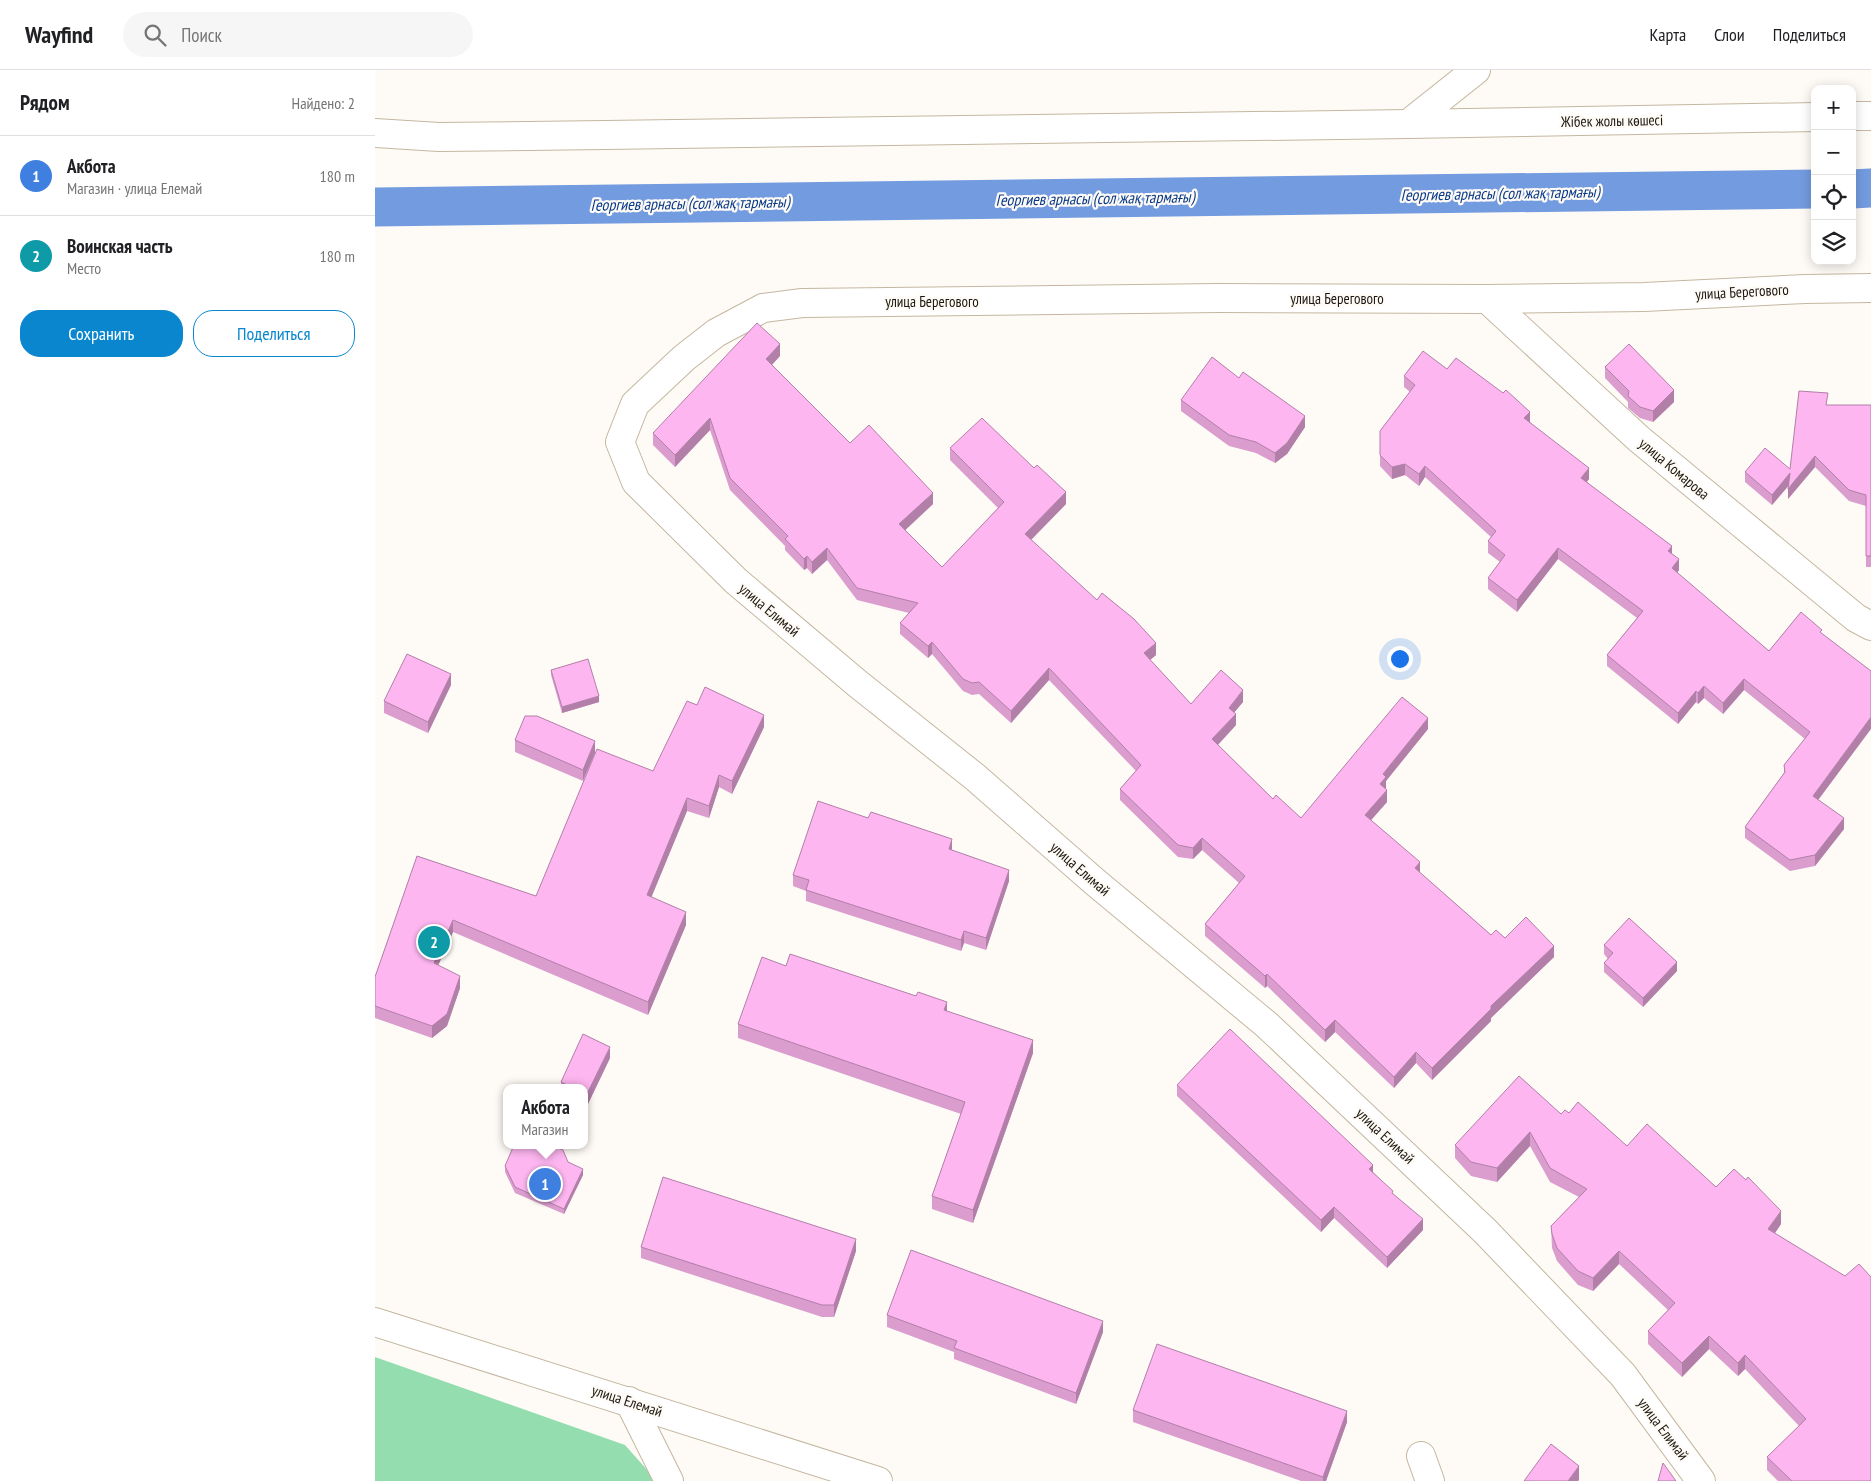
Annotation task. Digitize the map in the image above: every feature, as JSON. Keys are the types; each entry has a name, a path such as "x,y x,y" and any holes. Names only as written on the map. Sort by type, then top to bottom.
{"street":[{"path":"1409,124 1476,70"},
{"path":"1856,116 1871,116"},
{"name":"Жібек жолы көшесі","path":"375,134 439,137 1811,117"},
{"name":"улица Берегового","path":"802,303 1218,298 1487,299 1644,297 1805,289 1871,288"},
{"name":"улица Комарова","path":"1487,299 1639,439 1849,612 1871,626"},
{"name":"улица Елимай","path":"802,303 763,308 716,333 684,358 635,404 620,442 635,482 736,582 857,684 975,777 1095,882 1274,1031 1485,1231 1623,1375 1701,1481"},
{"name":"улица Елемай","path":"375,1322 878,1481"},
{"path":"629,1401 669,1481"},
{"path":"1421,1456 1430,1481"}],"green space":[{"path":"375,1357 625,1445 657,1481 375,1481"}],"building":[{"path":"757,323 780,344 766,359 850,443 869,425 933,493 899,524 942,567 1004,502 950,448 982,418 1034,468 1037,465 1066,492 1025,534 1097,600 1102,593 1134,619 1156,643 1144,653 1191,704 1221,670 1243,690 1229,708 1236,714 1212,739 1273,799 1276,795 1301,818 1402,697 1428,718 1383,774 1386,777 1380,784 1387,790 1365,815 1420,862 1415,868 1491,935 1496,930 1505,938 1526,917 1554,946 1491,1006 1491,1009 1432,1068 1416,1052 1394,1077 1335,1020 1325,1030 1267,974 1265,976 1205,924 1245,876 1202,838 1193,848 1178,845 1120,789 1141,765 1049,668 1011,711 979,682 972,683 963,679 932,642 928,646 900,623 918,603 857,588 827,548 812,562 807,556 804,559 785,539 788,536 730,478 710,418 675,455 653,433"},
{"path":"1629,344 1674,390 1653,411 1640,407 1628,396 1629,391 1605,367"},
{"path":"1423,351 1447,369 1456,358 1503,393 1506,390 1530,412 1524,418 1589,468 1581,478 1672,546 1668,551 1679,559 1672,568 1769,651 1801,612 1822,630 1820,632 1871,671 1871,717 1813,796 1844,818 1815,855 1790,860 1745,827 1785,772 1784,765 1810,732 1744,679 1723,703 1704,686 1698,693 1696,691 1678,713 1607,655 1643,611 1558,548 1517,600 1488,578 1505,555 1488,541 1496,531 1425,466 1419,474 1405,464 1392,467 1380,455 1380,431 1415,385 1404,376"},
{"path":"1212,357 1239,378 1243,372 1305,416 1287,443 1275,453 1256,442 1229,435 1181,400"},
{"path":"1799,391 1828,393 1826,405 1871,405 1871,556 1866,556 1866,495 1849,490 1815,456 1788,489 1790,473 1772,495 1745,472 1765,448 1790,469"},
{"path":"407,654 451,674 428,722 384,701"},
{"path":"588,659 599,696 562,707 551,670"},
{"path":"705,687 764,715 732,781 719,775 709,806 687,798 647,895 686,912 648,1002 453,920 434,963 460,976 447,1014 432,1026 375,1006 375,977 417,856 536,896 597,749 653,771 687,701 697,705"},
{"path":"525,716 537,716 595,741 583,770 515,740"},
{"path":"818,801 868,818 871,812 952,839 949,849 1009,870 986,938 964,931 961,940 806,890 809,880 793,875"},
{"path":"1629,918 1677,962 1643,998 1604,963 1613,953 1604,945"},
{"path":"790,954 916,996 918,992 947,1002 944,1010 1033,1040 973,1210 932,1196 965,1102 738,1024 762,957 786,966"},
{"path":"1230,1029 1373,1165 1369,1169 1393,1191 1392,1193 1423,1219 1387,1257 1334,1207 1321,1220 1177,1085"},
{"path":"583,1034 610,1047 588,1092 588,1084 565,1084 561,1082"},
{"path":"1519,1076 1561,1114 1565,1110 1569,1113 1578,1102 1627,1146 1647,1124 1716,1187 1734,1169 1746,1180 1748,1177 1781,1211 1768,1229 1845,1276 1859,1264 1871,1277 1871,1481 1792,1481 1767,1457 1806,1419 1745,1355 1738,1363 1709,1336 1682,1363 1648,1331 1675,1303 1619,1251 1593,1278 1578,1271 1557,1248 1551,1226 1587,1189 1550,1168 1530,1132 1497,1168 1471,1162 1455,1145"},
{"path":"512,1149 561,1149 568,1162 583,1169 564,1209 515,1187 505,1166"},
{"path":"663,1177 856,1239 834,1305 822,1305 641,1247"},
{"path":"911,1250 1103,1321 1076,1393 954,1348 957,1341 887,1315"},
{"path":"1157,1344 1347,1411 1323,1477 1133,1410"},
{"path":"1551,1444 1579,1466 1568,1481 1524,1481"},
{"path":"1663,1463 1676,1481 1658,1481"}],"waterway":[{"name":"Георгиев арнасы (сол жақ тармағы)","path":"1856,189 1871,188"},
{"name":"Георгиев арнасы (сол жақ тармағы)","path":"375,207 1811,189"}],"place":[{"name":"Воинская часть","path":"434,942"},
{"name":"Акбота","path":"545,1184"}]}
